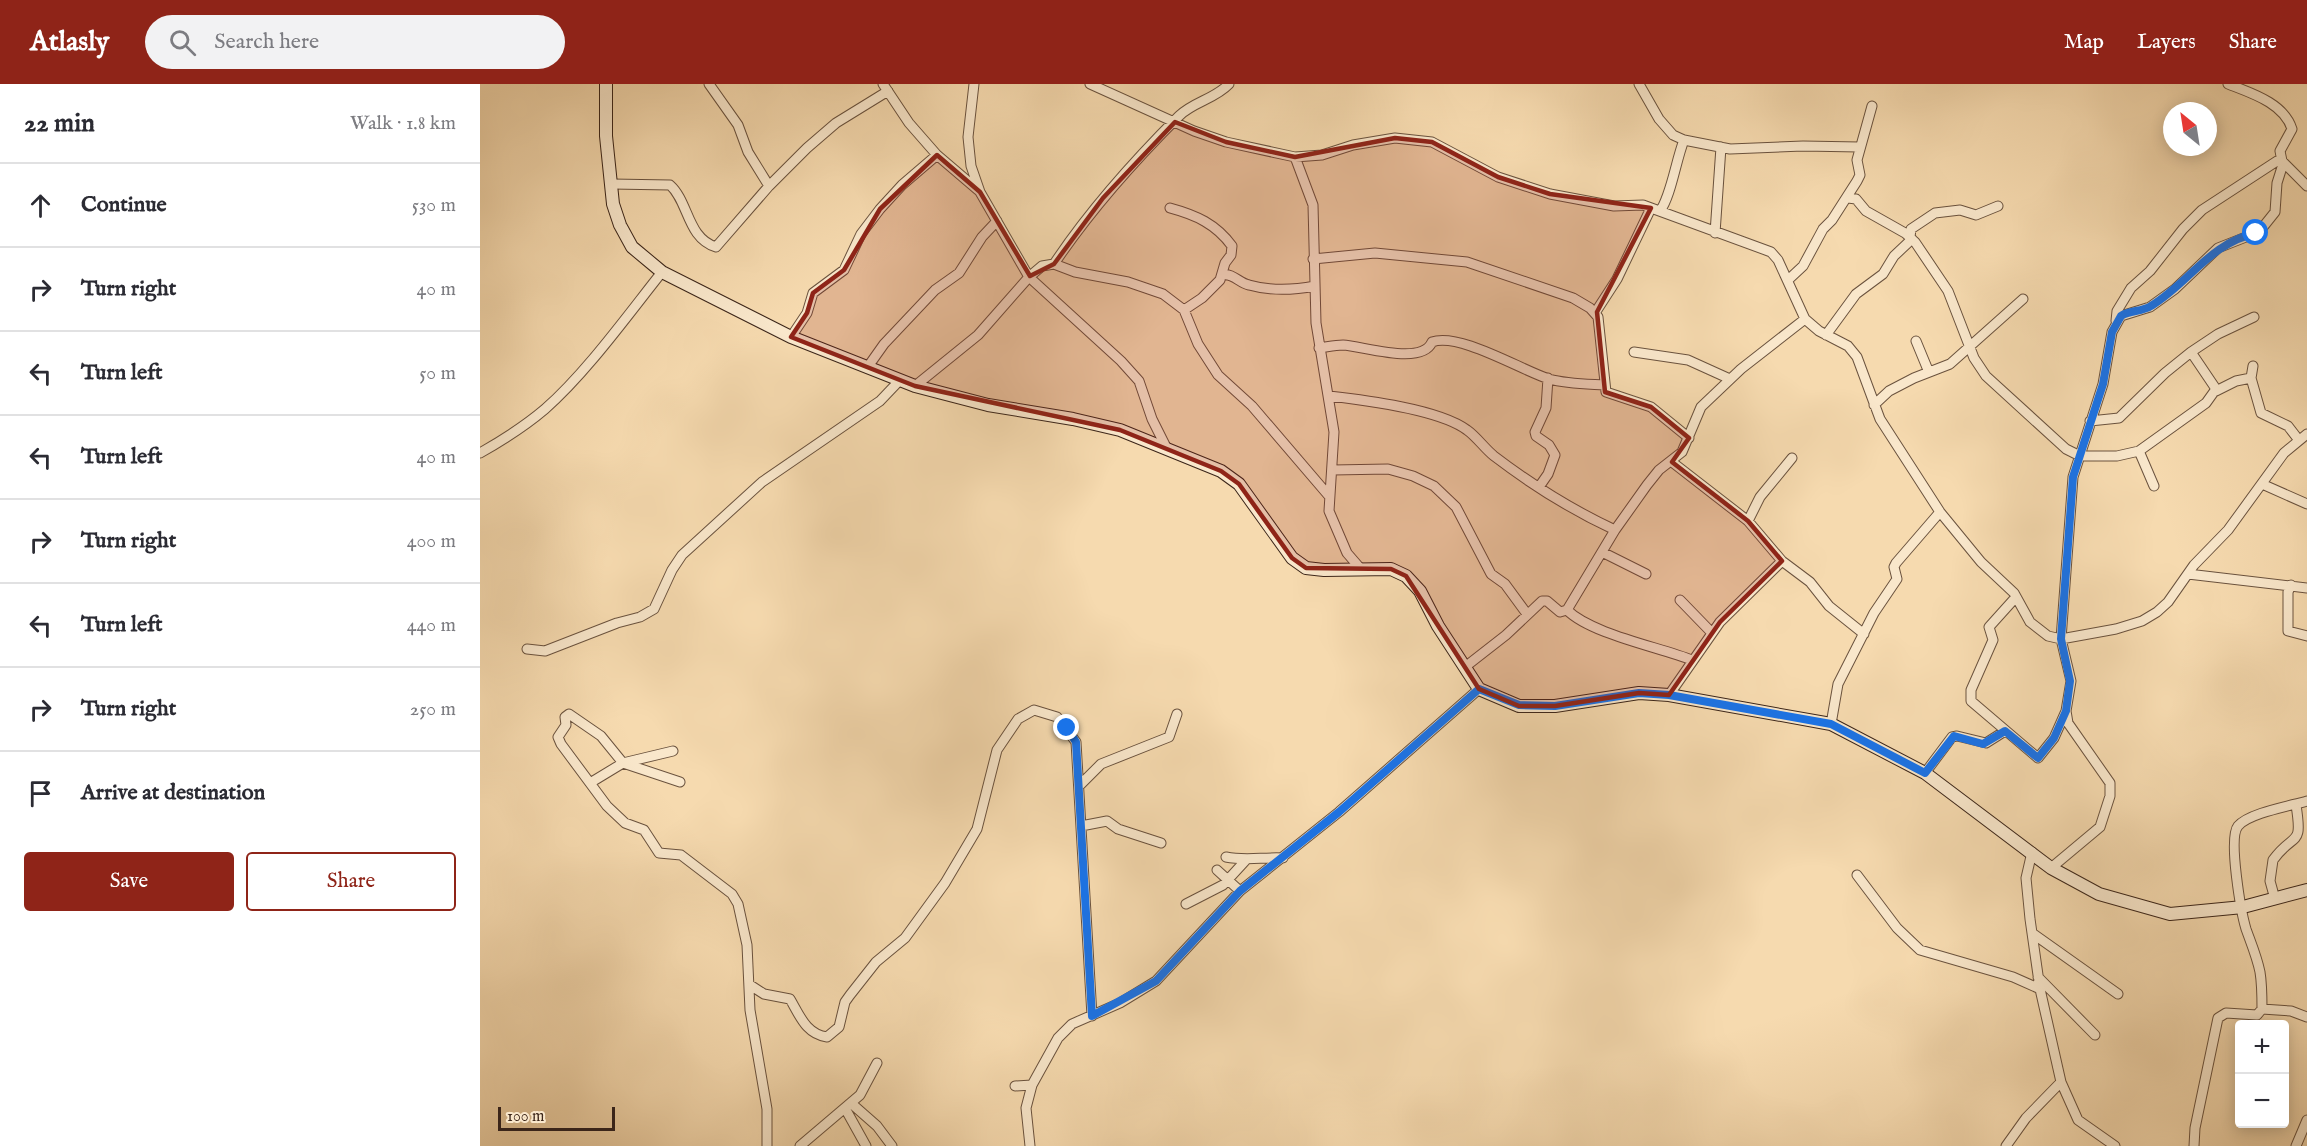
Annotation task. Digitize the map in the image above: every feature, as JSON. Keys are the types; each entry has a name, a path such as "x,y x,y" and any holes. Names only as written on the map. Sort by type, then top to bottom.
{"main road":[{"path":"606,84 606,136 613,204 632,247 662,272 791,337 915,386 988,405 1073,418 1120,430 1221,471 1239,484 1292,558 1306,568 1390,569 1406,576 1420,591 1479,689 1519,705 1555,706 1639,693 1669,695 1831,724 1925,773 2051,868 2099,894 2170,914 2243,907 2307,890"}],"street":[{"path":"709,84 738,124 748,152 769,186"},
{"path":"974,84 968,137 971,166 980,192 1029,276 1121,361 1139,381 1152,419 1167,449"},
{"path":"1090,84 1185,128 1226,142 1295,157 1322,154 1375,141 1412,139 1432,142 1498,177 1550,194 1614,206 1632,204 1656,210 1771,252 1788,280 1805,319 1826,335 1848,346 1857,357 1880,419 1910,462 1940,512 1981,562 2016,597 2030,622 2048,636 2061,639 2116,629 2142,621 2169,602 2188,574 2228,530 2298,439 2307,434"},
{"path":"1054,264 1102,198 1183,113 1215,96 1229,84"},
{"path":"1639,84 1659,119 1673,135 1684,140 1721,147 1859,147"},
{"path":"2116,321 2124,314 2150,307 2175,289 2218,248 2256,233 2264,227 2275,212 2277,183 2283,164 2280,151 2292,129 2290,122 2270,102 2228,84"},
{"path":"612,184 670,185 690,223 701,237 716,247 769,186 836,123 886,88 909,123 937,155 980,192"},
{"path":"1788,280 1803,266 1823,229 1848,198 1860,175 1856,163 1872,106"},
{"path":"1595,314 1656,210 1667,200 1673,169 1684,140"},
{"path":"1715,233 1721,147"},
{"path":"791,337 807,313 813,292 844,270 861,234 880,209 902,185 937,155"},
{"path":"1295,157 1313,205 1313,259 1319,348 1334,432 1329,511 1347,553 1360,568"},
{"path":"2282,160 2307,186"},
{"path":"2016,597 1989,627 1993,640 1970,695 1971,701 2038,758 2054,738 2066,711 2070,681 2061,639 2073,477 2103,384 2117,312 2131,288 2150,271 2182,229 2202,210 2282,160"},
{"path":"1848,198 1856,199 1866,211 1911,238 1948,291 1969,345 1986,376 2050,437 2080,456 2117,456 2139,451 2206,402 2216,391 2236,381 2251,378"},
{"path":"1826,335 1856,294 1883,274 1894,256 1911,238 1911,229 1935,213 1960,210 1976,215 1998,206"},
{"path":"1170,208 1196,215 1224,235 1232,246 1223,275 1202,298 1184,310"},
{"path":"867,368 884,344 934,290 959,273 982,237 997,221"},
{"path":"1313,259 1375,253 1467,262 1573,298 1595,314 1601,334 1604,385 1608,394 1660,412 1689,438"},
{"path":"915,386 978,335 1029,276 1042,266 1054,264 1075,272 1149,289 1163,294 1184,310 1198,344 1218,375 1252,406 1329,496"},
{"path":"480,453 523,427 546,408 577,377 662,272"},
{"path":"1223,275 1228,274 1251,286 1284,290 1315,286"},
{"path":"1875,405 1889,391 1928,370 1950,364 2023,299"},
{"path":"2090,421 2119,418 2164,373 2191,352 2218,334 2254,317"},
{"path":"1465,667 1542,601 1546,601 1560,612 1567,610 1615,530 1659,470 1682,452 1701,407 1730,380 1805,319"},
{"path":"1319,348 1342,345 1396,353 1419,353 1430,347 1432,342 1442,340 1472,347 1548,378 1604,385"},
{"path":"1916,341 1928,370"},
{"path":"1634,352 1688,360 1730,380"},
{"path":"2191,352 2216,391"},
{"path":"2253,366 2251,378 2261,413 2288,426 2298,439"},
{"path":"1539,487 1548,474 1555,455 1549,445 1535,432 1546,408 1548,378"},
{"path":"527,649 544,651 649,613 658,602 672,570 682,555 762,482 879,401 900,380"},
{"path":"1329,396 1402,407 1455,424 1467,430 1492,455 1567,508 1615,530"},
{"path":"2139,451 2154,486"},
{"path":"1748,521 1760,497 1792,458"},
{"path":"1672,462 1748,521 1782,561 1810,582 1829,606 1864,634"},
{"path":"1333,470 1388,469 1413,476 1434,486 1456,507 1491,574 1505,584 1527,614"},
{"path":"2262,483 2307,504"},
{"path":"1831,724 1838,684 1864,634 1897,579 1894,567 1896,563 1940,512"},
{"path":"1602,552 1646,574"},
{"path":"1669,695 1712,633 1782,561"},
{"path":"2188,574 2307,588"},
{"path":"2291,585 2288,592 2288,631 2307,636"},
{"path":"1680,600 1712,633"},
{"path":"1567,610 1574,618 1608,633 1692,660"},
{"path":"1030,1146 1026,1108 1032,1085 1058,1038 1072,1024 1092,1016 1156,981 1240,891 1282,858 1479,689"},
{"path":"750,986 764,994 790,999 810,1032 817,1036 827,1037 839,1027 845,1002 876,962 905,938 945,883 977,829 997,750 1006,733 1026,712 1042,711 1057,717 1073,735 1076,742 1092,1016"},
{"path":"2051,868 2100,827 2110,796 2110,783 2068,723 2066,711"},
{"path":"680,782 623,763 600,736 569,714 565,717 566,725 558,737 567,755 617,817 625,823 644,830 659,853 681,855 736,898 747,945 750,1010 767,1109 767,1146"},
{"path":"1078,786 1101,764 1170,737 1178,714"},
{"path":"1925,773 1954,736 1983,744 2005,731"},
{"path":"590,783 623,763 673,751"},
{"path":"2194,1146 2195,1128 2218,1018 2226,1013 2257,1015 2262,1009 2260,973 2245,926 2243,907 2237,890 2233,845 2238,826 2252,818 2307,801"},
{"path":"2275,899 2270,881 2273,860 2292,843 2298,833 2300,827 2296,805"},
{"path":"1081,826 1107,821 1118,829 1161,843"},
{"path":"2032,852 2026,878 2032,933 2040,989 2061,1082 2078,1120 2115,1146"},
{"path":"1226,857 1246,860 1258,857 1282,858"},
{"path":"1186,904 1228,880 1246,860"},
{"path":"1217,870 1240,891"},
{"path":"1857,875 1869,887 1897,928 1920,950 2013,977 2040,989"},
{"path":"2032,933 2118,994"},
{"path":"2038,977 2095,1035"},
{"path":"2262,1009 2291,1011 2307,1017"},
{"path":"800,1146 861,1095 877,1063"},
{"path":"2006,1146 2026,1118 2061,1082"},
{"path":"1015,1086 1032,1085"},
{"path":"849,1107 877,1126 895,1144"},
{"path":"849,1107 866,1146"},
{"path":"2296,1146 2307,1120"}],"highlighted area":[{"path":"1175,122 1226,142 1295,157 1395,138 1432,142 1498,177 1550,194 1651,208 1597,312 1605,392 1651,407 1689,438 1672,462 1748,521 1782,561 1720,622 1669,695 1639,693 1555,706 1519,706 1479,689 1406,576 1391,569 1306,568 1292,558 1239,484 1221,471 1120,430 915,386 791,337 807,313 813,293 844,270 880,209 937,155 980,192 1030,276 1054,264 1103,198"}],"route":[{"path":"1067,728 1076,742 1092,1016 1120,1003 1156,981 1180,959 1214,917 1240,891 1339,812 1479,689 1519,705 1555,706 1639,693 1669,695 1758,713 1831,724 1886,750 1925,773 1954,736 1983,744 2005,731 2038,758 2042,756 2054,738 2066,711 2070,681 2061,639 2073,477 2103,384 2109,346 2116,321 2124,314 2150,307 2175,289 2218,248 2256,233"}]}
